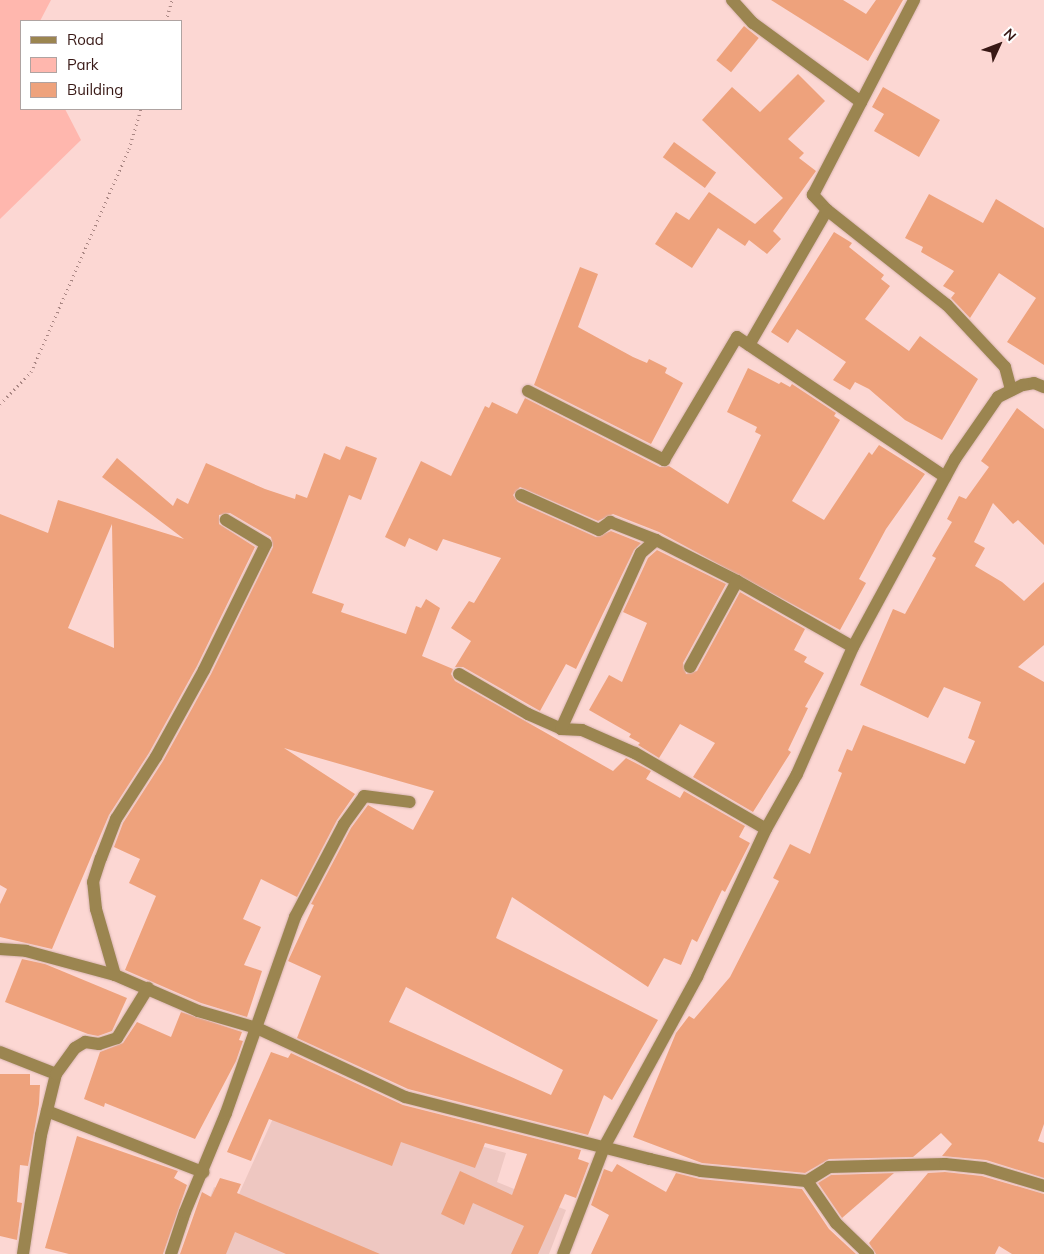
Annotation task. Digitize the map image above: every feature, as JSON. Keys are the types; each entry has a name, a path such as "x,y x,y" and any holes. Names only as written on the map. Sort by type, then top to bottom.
{"street":[{"path":"732,0 753,22 861,102"},
{"path":"914,0 813,195 827,210 947,305 1006,367 1011,390"},
{"path":"748,345 827,210"},
{"path":"528,391 664,460 737,337 945,477"},
{"path":"563,1254 604,1147 697,977 766,829 797,774 853,647 945,477 998,397 1011,390 1034,383 1044,387"},
{"path":"521,495 599,530 610,522 656,540 737,581 853,647"},
{"path":"115,975 96,909 93,882 101,858 116,819 156,757 204,670 266,544 226,520"},
{"path":"561,729 641,553 656,540"},
{"path":"690,667 737,581"},
{"path":"459,674 528,714 561,729 582,730 635,753 766,829"},
{"path":"171,1254 257,1028 270,981 295,917 344,824 364,796 410,802"},
{"path":"0,949 26,951 115,975 198,1011 257,1028 405,1097 701,1171 807,1180 829,1167 946,1164 984,1168 1044,1186"},
{"path":"23,1254 47,1111 56,1074 75,1048 85,1042 99,1044 117,1038 148,988"},
{"path":"0,1052 56,1074"},
{"path":"47,1111 203,1172"},
{"path":"807,1180 836,1223 868,1254"}],"path":[{"path":"166,20 172,0"},
{"path":"0,404 31,372 129,149 141,110"}],"shaded area":[{"path":"289,1083 420,1129 506,1153 497,1182 566,1210 549,1254 188,1254 214,1187 238,1196"}],"green space":[{"path":"0,0 51,0 41,20 20,20 20,110 66,110 81,140 0,219"}],"building":[{"path":"771,0 843,0 866,14 876,0 903,0 868,61"},
{"path":"744,26 759,38 731,72 716,60"},
{"path":"798,74 825,101 788,139 804,153 799,158 816,171 773,231 781,239 767,254 749,240 745,246 718,228 692,268 655,244 676,212 689,220 709,192 755,224 783,198 702,120 732,87 760,112"},
{"path":"883,87 940,120 919,157 874,131 884,114 872,107"},
{"path":"674,142 716,173 705,188 663,157"},
{"path":"929,194 983,223 996,199 1044,228 1044,365 1007,342 1036,298 999,273 970,318 951,298 955,293 943,286 954,271 921,252 923,247 905,238"},
{"path":"834,232 852,243 849,247 884,275 881,279 890,286 865,319 909,351 920,336 978,379 942,440 905,420 869,389 855,382 850,390 833,380 846,362 797,329 788,343 771,332"},
{"path":"580,267 598,274 578,327 633,357 647,363 649,359 667,368 665,373 683,383 651,444 534,385"},
{"path":"748,368 779,384 781,382 790,387 792,384 836,413 834,416 840,420 792,501 824,520 869,452 872,455 879,445 925,474 886,529 859,579 866,583 840,630 659,532 613,514 598,521 520,487 513,495 518,502 596,537 611,531 641,543 634,550 576,669 566,664 540,711 463,667 455,667 471,641 451,628 469,601 474,603 501,558 443,539 437,551 409,538 405,547 385,537 421,461 451,476 485,406 489,408 492,402 517,414 525,398 660,467 669,466 728,504 761,435 755,432 757,427 727,412"},
{"path":"1017,408 1044,429 1044,545 1018,520 1013,524 993,503 974,542 985,548 975,566 1002,582 1024,601 1044,582 1044,645 1018,667 1044,682 1044,1124 1038,1141 1044,1143 1044,1178 986,1160 942,1156 952,1144 941,1133 913,1157 829,1159 805,1173 702,1163 633,1137 676,1033 689,1016 694,1019 730,977 779,881 773,878 790,844 810,854 842,773 838,771 847,749 852,751 863,725 965,764 975,741 968,738 981,702 944,687 928,718 860,685 893,609 905,614 936,558 932,556 952,522 947,519 959,496 966,499 989,467 981,461"},
{"path":"346,446 377,458 361,500 349,495 312,593 344,604 341,612 406,634 416,606 421,608 426,599 440,608 422,656 453,669 451,674 455,681 613,771 626,758 651,771 646,779 680,798 684,791 745,826 739,837 750,843 725,892 722,890 697,942 692,939 681,965 664,958 648,987 512,897 496,938 658,1020 612,1100 604,1095 588,1135 408,1089 297,1038 321,976 288,961 314,905 311,904 351,828 368,805 413,830 434,791 284,748 355,794 337,820 297,897 261,879 243,919 261,927 244,965 262,971 247,1017 201,1003 125,970 156,896 129,883 140,859 114,847 123,823 163,761 211,674 273,547 271,537 230,513 219,515 219,524 255,547 197,666 149,753 109,815 52,949 0,937 0,904 7,889 0,885 0,514 48,533 58,500 184,539 102,477 117,458 173,506 177,498 188,504 206,463 265,489 295,499 296,494 307,498 324,453 340,460","holes":["112,524 114,648 68,628","406,987 563,1070 551,1095 389,1022"]},
{"path":"657,550 726,584 683,663 686,674 697,671 740,592 805,629 794,650 807,657 804,662 824,673 805,707 808,708 788,750 791,752 753,812 693,777 715,743 680,724 659,758 638,745 640,743 629,737 631,734 589,710 609,675 622,682 647,623 623,612 648,558"},
{"path":"22,959 45,964 127,998 112,1031 98,1036 88,1034 5,1002"},
{"path":"181,1012 242,1032 239,1040 243,1041 236,1061 195,1139 105,1103 104,1107 84,1099 100,1052 123,1043 137,1022 171,1037"},
{"path":"271,1052 288,1058 291,1053 403,1105 581,1150 578,1159 589,1163 576,1198 565,1194 538,1254 511,1254 524,1226 473,1203 464,1225 441,1214 460,1171 512,1195 527,1154 485,1143 475,1168 401,1142 392,1166 269,1119 251,1161 227,1152"},
{"path":"0,1074 30,1074 30,1085 40,1085 39,1104 28,1166 20,1165 17,1202 22,1203 17,1240 0,1236"},
{"path":"77,1136 178,1171 174,1178 187,1185 163,1254 69,1254 45,1248"},
{"path":"617,1164 666,1192 676,1173 700,1179 802,1189 829,1229 856,1254 591,1254 609,1215 591,1205 604,1169 612,1172"},
{"path":"945,1172 982,1176 1044,1194 1044,1254 1012,1254 999,1246 995,1254 876,1254 869,1243 928,1173"},
{"path":"894,1173 842,1218 818,1183 831,1175"},
{"path":"220,1178 241,1184 237,1193 380,1254 286,1254 235,1232 226,1254 180,1254 202,1192 211,1197"}]}
